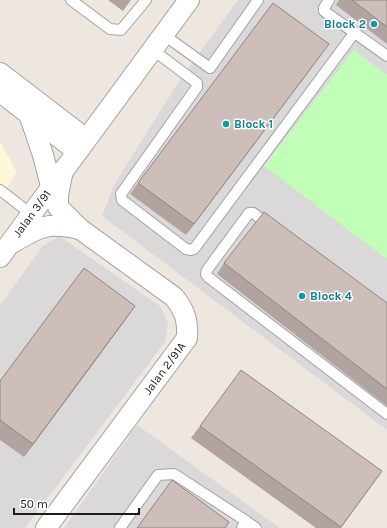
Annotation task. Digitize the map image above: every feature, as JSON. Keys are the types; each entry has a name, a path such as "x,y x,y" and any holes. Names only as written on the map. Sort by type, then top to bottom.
{"street":[{"name":"Jalan 3/91","path":"4,251 189,0"},
{"path":"0,73 33,108 82,145"},
{"path":"0,92 33,108 100,121"},
{"path":"33,108 51,186"},
{"name":"Jalan 2/91A","path":"46,528 187,338 188,325 183,308 174,297 80,229 58,207 58,195 63,170"},
{"name":"Jalan 2/91A","path":"4,251 26,235 45,226 62,225 80,229"}],"lane":[{"path":"71,0 110,29 121,30 146,0"},
{"path":"158,42 210,68 258,0"},
{"path":"329,0 324,8 324,11 387,56"},
{"path":"158,42 196,83 197,87 121,194 121,197 122,200 186,249 191,250 194,249 355,32"},
{"path":"0,190 31,214"},
{"path":"278,232 253,212 249,213 207,270 206,274 387,414"},
{"path":"120,528 158,475 174,474 244,525 256,528"}],"shaded area":[{"path":"238,0 387,0 387,430 102,216 114,185 181,78"},
{"path":"0,142 17,172 0,198"},
{"path":"59,236 160,306 168,323 165,342 25,528 0,528 0,305 43,246"},
{"path":"137,425 280,528 64,528"}],"green space":[{"path":"354,50 387,75 387,259 264,166"}],"building":[{"path":"352,0 387,0 387,27"},
{"name":"Block 1","path":"273,3 329,44 194,224 138,183"},
{"name":"Block 4","path":"264,212 387,303 387,389 224,263"},
{"path":"84,268 135,306 33,444 0,420 0,381"},
{"path":"241,370 382,471 341,527 200,426"},
{"path":"172,480 229,522 225,528 137,528"}],"place":[{"name":"Block 2","path":"374,24"},
{"name":"Block 1","path":"226,124"},
{"name":"Block 4","path":"302,296"}]}
